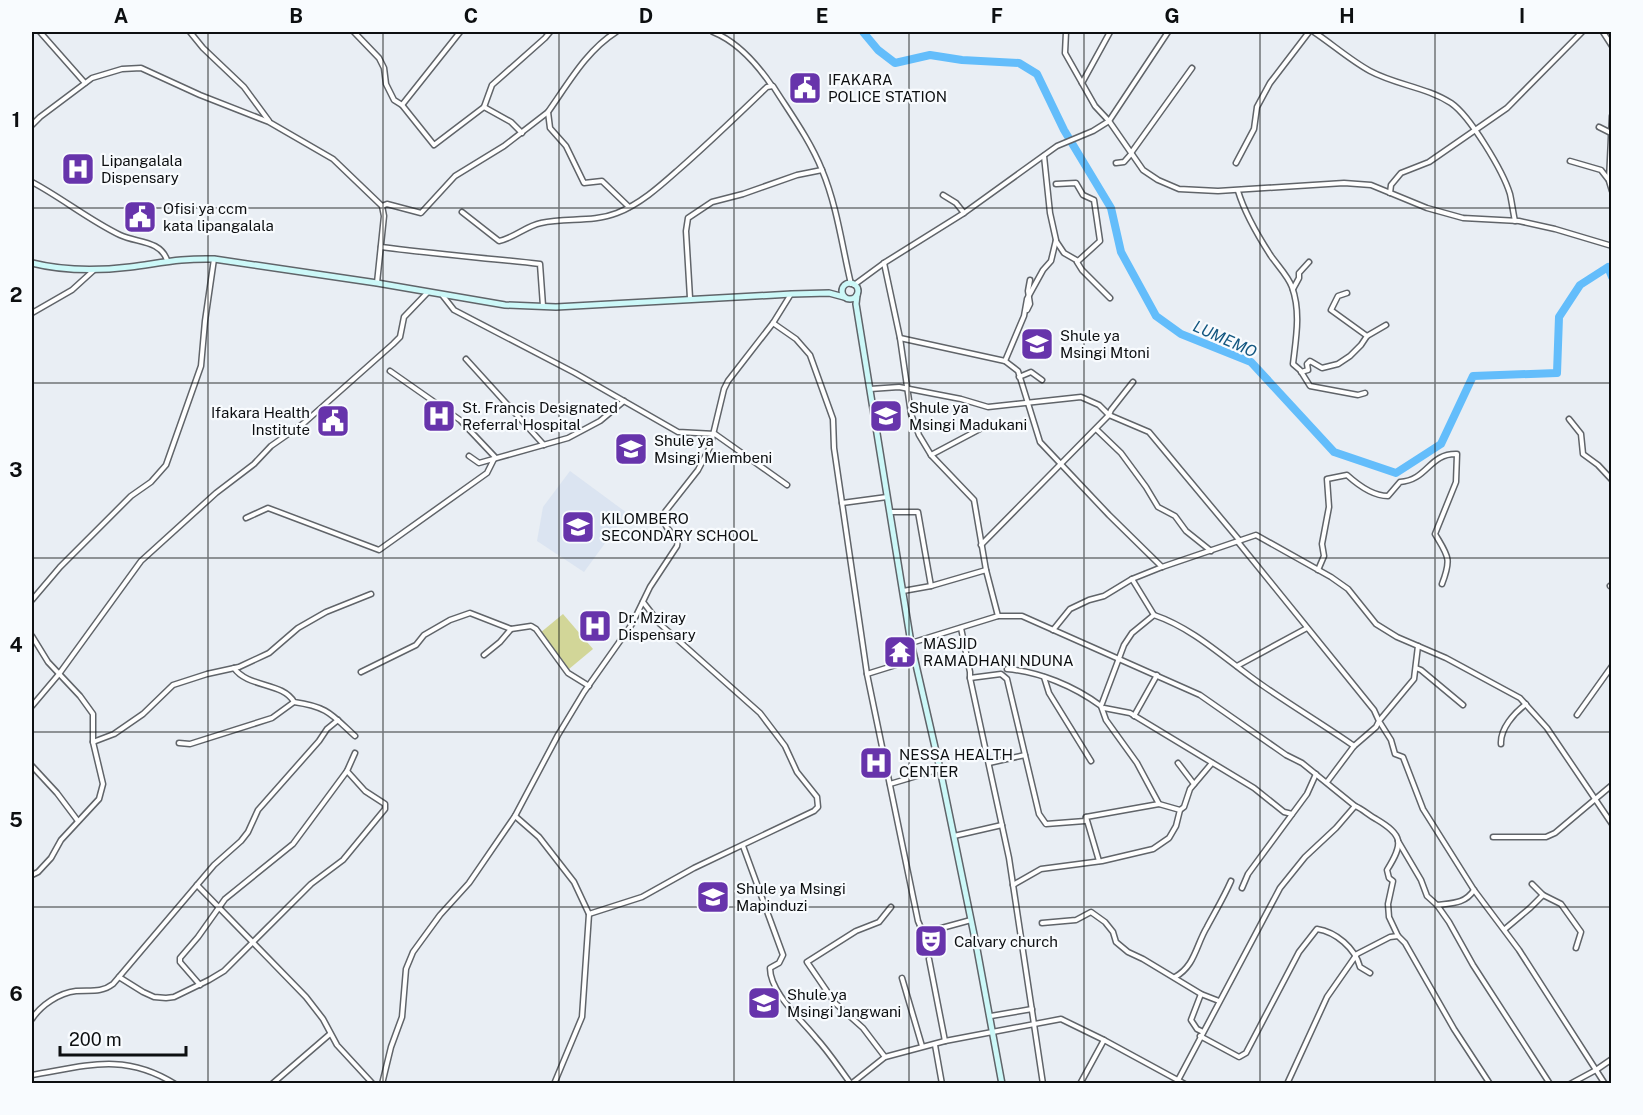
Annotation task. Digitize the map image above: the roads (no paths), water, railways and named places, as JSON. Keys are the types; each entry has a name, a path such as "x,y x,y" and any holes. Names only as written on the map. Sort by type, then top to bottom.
{"main road":[{"path":"32,263 51,268 94,270 130,267 167,260 214,259 377,283 443,296 543,306 829,293 852,299 857,295"},
{"path":"829,293 853,284 857,289 857,309 911,643 954,836 991,1016 1002,1083"},
{"path":"844,286 842,292 857,309"}],"street":[{"path":"40,32 85,83"},
{"path":"190,32 202,48 244,87 269,122"},
{"path":"354,32 379,58 384,68 386,84 394,100 402,105 434,145 484,107 492,85 550,32"},
{"path":"402,105 460,32"},
{"path":"382,206 387,204 421,213 455,176 522,133 548,112 596,47 616,32"},
{"path":"713,32 721,35 756,63 813,149 832,197 853,284 964,213 1057,146 1109,121 1168,32"},
{"path":"1066,32 1065,53 1095,106 1109,121 1143,170 1158,180 1179,189 1238,191 1344,183 1371,185 1427,208 1463,218 1515,221 1556,229 1611,246"},
{"path":"1082,84 1110,32"},
{"path":"1236,163 1254,129 1257,107 1270,83 1309,32"},
{"path":"1314,32 1369,70 1427,92 1450,103 1463,113 1476,130 1506,185 1515,221"},
{"path":"1389,193 1391,184 1401,173 1429,162 1508,108 1582,32"},
{"path":"1603,32 1611,46"},
{"path":"1116,163 1124,162 1192,68"},
{"path":"32,125 92,78 122,69 141,69 269,122 333,159 382,206 384,216 377,283"},
{"path":"462,212 499,241 505,240 530,225 598,219 618,213 654,192 767,87 772,86"},
{"path":"484,107 502,119 507,119 522,133"},
{"path":"548,112 550,128 566,146 584,183 602,181 629,207"},
{"path":"1611,116 1609,181 1611,191"},
{"path":"1599,128 1611,133"},
{"path":"1044,155 1050,213 1056,240 1064,253 1078,261 1082,270 1110,298"},
{"path":"1570,161 1601,170 1609,181"},
{"path":"690,298 686,231 688,218 712,202 797,175 822,170"},
{"path":"32,182 120,235 157,247 164,252 167,260"},
{"path":"1056,184 1076,183 1083,195 1094,200 1100,241 1078,261"},
{"path":"1238,191 1243,207 1293,289 1298,325 1293,364 1310,386 1358,395 1365,393"},
{"path":"943,195 956,203 964,213"},
{"path":"1005,361 1029,296 1043,270 1051,261 1056,240"},
{"path":"381,247 466,258 540,264 543,306"},
{"path":"32,600 60,567 130,496 151,482 166,465 201,366 214,259"},
{"path":"1293,289 1299,273 1309,262"},
{"path":"884,263 900,338 911,414 919,435 931,455 974,500 986,570 998,616"},
{"path":"32,313 72,290 94,270"},
{"path":"1029,296 1030,280"},
{"path":"32,706 59,674 141,561 216,493 254,464 271,446 304,423 393,344 400,337 404,317 428,292"},
{"path":"1347,293 1338,296 1331,310 1367,336"},
{"path":"381,1083 402,1017 408,961 440,915 469,883 514,816 558,735 632,624 678,542 664,524 663,518 665,512 698,470 715,434 724,389 792,294"},
{"path":"443,296 454,310 678,432 715,434 787,485"},
{"path":"773,323 796,339 810,355 833,419 834,448 867,674 918,921 921,928 927,932 971,920"},
{"path":"1301,372 1308,370 1307,364 1310,361 1322,368 1338,364 1358,349 1367,336 1386,325"},
{"path":"900,338 1005,361 1018,371 1040,442 1162,567"},
{"path":"466,359 544,445"},
{"path":"390,371 460,420 495,457"},
{"path":"1019,377 1031,372 1042,380"},
{"path":"981,545 1096,429 1133,382"},
{"path":"870,389 899,387 961,399 988,407 1081,397 1100,405 1109,415 1149,432 1374,710 1391,740 1395,754 1403,757 1423,809 1474,890 1505,929 1605,1083"},
{"path":"469,456 479,463 568,438 600,421 624,401"},
{"path":"1569,419 1581,434 1583,454 1598,465 1611,480"},
{"path":"931,455 980,429"},
{"path":"1096,429 1121,453 1158,507 1175,516 1186,531 1212,551"},
{"path":"1318,570 1324,555 1322,544 1329,507 1326,478 1347,476 1379,496 1388,496 1400,482 1407,482 1423,474 1438,458 1446,454 1457,454 1456,482 1435,534 1449,557 1448,569 1442,584"},
{"path":"246,518 268,508 379,550 487,473 495,457"},
{"path":"842,502 887,497"},
{"path":"890,512 918,512 932,586"},
{"path":"1053,630 1070,609 1104,596 1132,579 1256,535 1348,589 1376,624 1397,637 1489,680 1520,698 1547,728 1611,824"},
{"path":"902,591 932,586 986,570"},
{"path":"1132,579 1154,615 1174,622 1199,637 1236,666 1354,746"},
{"path":"93,742 114,734 143,714 173,686 207,674 234,668 268,653 298,628 326,612 371,594"},
{"path":"589,914 642,897 694,868 743,846 818,807 817,797 797,772 785,746 760,712 660,624 643,602"},
{"path":"361,672 416,645 424,635 450,620 470,613 511,629 531,626 536,629 568,673 589,686"},
{"path":"1154,615 1132,633 1119,658 1102,707 1106,720 1137,763 1159,804"},
{"path":"911,643 998,616 1022,616 1200,695 1316,774 1354,806 1392,828 1421,880 1427,896 1437,905 1547,1083"},
{"path":"1236,666 1307,627"},
{"path":"961,628 970,672 969,678 989,763 1013,885 1043,1083"},
{"path":"484,655 511,629"},
{"path":"32,636 48,662 80,696 93,714 93,742 103,784 99,799 61,840 51,858 32,875"},
{"path":"1326,782 1354,746 1376,727 1414,679 1418,646"},
{"path":"867,674 915,659"},
{"path":"1577,715 1611,666"},
{"path":"234,668 259,684 288,694 294,702"},
{"path":"1416,668 1463,705"},
{"path":"1007,669 1028,671 1075,689 1102,707 1134,716 1254,788 1284,812 1292,814"},
{"path":"969,678 1001,674 1006,679 1039,814 1046,824 1085,820 1086,817 1159,804 1180,810"},
{"path":"1134,716 1157,675"},
{"path":"1044,678 1049,693 1090,760"},
{"path":"179,743 190,744 272,718 294,702 317,705 355,736"},
{"path":"1501,744 1501,736 1516,711 1526,704"},
{"path":"32,1019 51,1000 73,992 105,990 119,977 214,866 241,841 248,832 258,810 327,729 338,720"},
{"path":"200,985 180,962 180,957 198,938 219,907 235,889 293,844 347,771 356,753"},
{"path":"989,763 1025,755"},
{"path":"1178,763 1194,784"},
{"path":"1013,885 1041,869 1133,855 1153,849 1169,837 1176,826 1180,810 1184,807 1190,789 1212,763"},
{"path":"32,766 57,793 78,821"},
{"path":"890,784 940,769"},
{"path":"119,977 154,997 166,998 174,997 200,985 224,971 311,884 343,860 385,809 385,804 362,789 347,771"},
{"path":"1242,888 1248,874 1307,794 1316,774"},
{"path":"1492,837 1546,837 1611,785"},
{"path":"1177,1082 1280,888 1305,857 1336,828 1354,806"},
{"path":"514,816 538,837 574,882 589,914 582,1017 554,1083"},
{"path":"1086,817 1099,861"},
{"path":"954,836 1002,825"},
{"path":"1398,841 1399,852 1387,870 1389,878 1393,881 1388,904 1389,917 1454,1029 1490,1083"},
{"path":"743,846 783,955 779,963 771,968 770,974 792,1012 818,1040 851,1083 885,1057 945,1041 1064,1019 1177,1082 1185,1083"},
{"path":"1175,977 1183,973 1193,959 1206,928 1231,881"},
{"path":"1532,884 1543,895 1561,904 1581,932 1576,948"},
{"path":"197,885 306,997 323,1019 337,1045 373,1083"},
{"path":"1437,905 1459,903 1474,890"},
{"path":"1505,929 1543,895"},
{"path":"885,1057 863,1028 835,1003 807,962 856,932 879,922 891,907"},
{"path":"1042,923 1076,920 1091,912 1105,922 1113,932 1116,942 1128,952 1143,958 1201,994 1219,1001"},
{"path":"1201,994 1191,1020 1201,1034 1239,1057 1246,1053 1299,952 1317,929 1329,931 1357,954 1360,967 1370,973"},
{"path":"1287,1083 1327,998 1357,954 1390,937 1398,936"},
{"path":"929,959 945,1041"},
{"path":"902,978 922,1046"},
{"path":"991,1016 1032,1009"},
{"path":"272,1083 330,1034"},
{"path":"1080,1083 1104,1040"},
{"path":"935,1045 942,1083"},
{"path":"1570,1083 1596,1070 1611,1059"},
{"path":"32,1076 101,1063 120,1063 139,1066 175,1083"}],"waterway":[{"name":"LUMEMO","path":"863,32 878,50 895,63 930,55 962,60 1019,63 1037,74 1064,130 1111,208 1121,252 1156,316 1181,334 1251,362 1334,452 1396,473 1441,444 1473,376 1557,373 1559,317 1580,285 1608,267 1612,277"}],"place":[{"name":"IFAKARA POLICE STATION","path":"805,88"},
{"name":"Lipangalala Dispensary","path":"78,169"},
{"name":"Ofisi ya ccm kata lipangalala","path":"140,217"},
{"name":"Shule ya Msingi Mtoni","path":"1037,344"},
{"name":"St. Francis Designated Referral Hospital","path":"439,416"},
{"name":"Shule ya Msingi Madukani","path":"886,416"},
{"name":"Ifakara Health Institute","path":"333,421"},
{"name":"Shule ya Msingi Miembeni","path":"631,449"},
{"name":"KILOMBERO SECONDARY SCHOOL","path":"578,527"},
{"name":"Dr. Mziray Dispensary","path":"595,626"},
{"name":"MASJID RAMADHANI NDUNA","path":"900,652"},
{"name":"NESSA HEALTH CENTER","path":"876,763"},
{"name":"Shule ya Msingi Mapinduzi","path":"713,897"},
{"name":"Calvary church","path":"931,941"},
{"name":"Shule ya Msingi Jangwani","path":"764,1003"}]}
